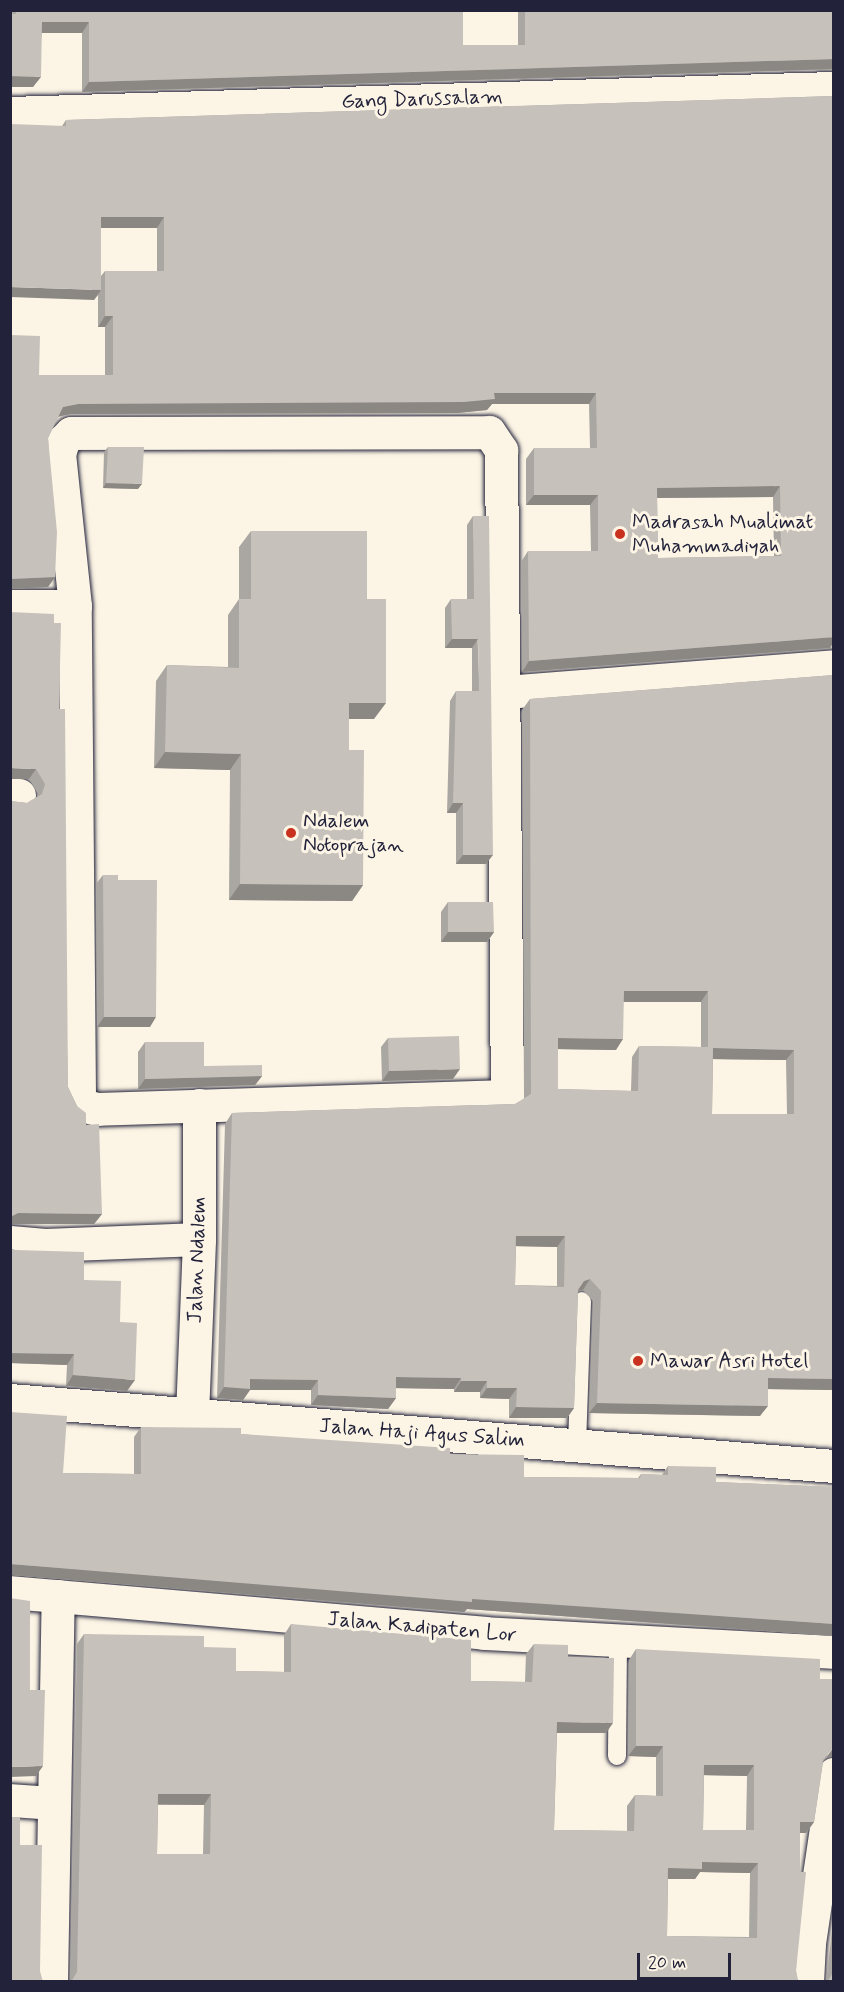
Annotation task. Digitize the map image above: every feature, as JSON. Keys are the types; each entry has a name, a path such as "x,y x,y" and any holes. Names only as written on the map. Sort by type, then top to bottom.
{"street":[{"name":"Gang Darussalam","path":"10,113 834,88"},
{"path":"489,432 501,450 506,692 507,1096 97,1109 85,1106 80,1097 75,606 59,454 63,441 71,433 489,432"},
{"path":"10,606 75,606"},
{"path":"506,692 834,666"},
{"name":"Jalan Ndalem","path":"192,1415 200,1239 199,1105"},
{"path":"10,1242 45,1245 200,1239"},
{"name":"Jalan Haji Agus Salim","path":"10,1400 834,1466"},
{"name":"Jalan Kadipaten Lor","path":"10,1592 484,1634 834,1652"},
{"path":"51,1982 58,1596"},
{"path":"807,1982 809,1943 834,1774"},
{"path":"10,1800 53,1803"}],"lane":[{"path":"577,1445 582,1301"},
{"path":"616,1756 618,1640"}],"building":[{"path":"16,10 463,10 463,45 525,45 525,10 834,10 834,59 89,82 89,22 42,22 41,77 10,76 10,14 16,14"},
{"path":"834,96 834,637 529,661 528,551 598,551 598,495 534,495 534,448 597,448 596,393 494,393 495,399 464,402 78,404 63,407 48,438 57,532 55,577 10,579 10,335 40,336 39,375 113,375 113,316 105,316 105,271 164,271 164,217 101,217 101,290 10,287 10,124 66,126 66,120","holes":["780,486 781,556 658,558 657,488"]},
{"path":"108,447 144,447 142,484 106,483"},
{"path":"473,516 489,516 493,855 463,855 463,803 453,803 456,691 479,691 478,639 452,639 451,599 474,599"},
{"path":"251,531 367,531 367,599 386,599 386,703 349,703 349,750 364,750 363,885 240,884 241,754 165,752 167,665 239,668 239,599 251,599"},
{"path":"10,612 54,614 54,623 61,623 59,709 65,709 68,1087 77,1106 86,1113 86,1125 99,1124 102,1214 18,1213 10,1217 10,801 27,803 42,794 45,784 36,769 10,768"},
{"path":"834,675 834,1379 768,1378 768,1406 597,1403 601,1291 590,1279 584,1281 578,1290 574,1408 516,1407 517,1388 487,1388 487,1381 461,1381 461,1378 396,1377 396,1398 318,1395 318,1380 250,1379 250,1389 224,1387 232,1113 515,1104 531,1094 530,699","holes":["624,991 708,991 708,1047 639,1046 638,1091 558,1089 558,1038 623,1039","713,1048 794,1050 794,1114 712,1114","516,1236 565,1236 564,1287 515,1285"]},
{"path":"103,875 118,875 118,880 157,880 156,1017 104,1017"},
{"path":"448,902 493,902 494,932 448,932"},
{"path":"459,1036 460,1069 389,1071 388,1038"},
{"path":"145,1042 204,1042 204,1066 262,1065 262,1076 145,1079"},
{"path":"10,1248 84,1252 84,1280 121,1281 120,1322 137,1323 135,1380 73,1375 74,1354 10,1353"},
{"path":"10,1412 67,1416 63,1473 141,1474 141,1427 241,1428 241,1434 450,1448 450,1454 524,1455 524,1477 640,1478 641,1474 668,1475 668,1466 716,1467 716,1482 834,1487 834,1624 472,1599 472,1602 10,1564"},
{"path":"10,1598 30,1601 30,1690 45,1690 43,1766 10,1767"},
{"path":"291,1624 471,1640 471,1681 532,1682 534,1644 568,1645 568,1657 614,1658 613,1723 557,1722 554,1830 634,1831 635,1795 663,1796 663,1746 636,1746 636,1649 820,1659 820,1679 834,1679 834,1747 823,1760 814,1822 800,1822 800,1872 806,1872 796,1971 800,1982 71,1982 77,1972 84,1634 204,1636 204,1647 236,1648 236,1671 291,1672","holes":["704,1765 754,1765 754,1830 703,1830","158,1794 211,1794 210,1854 157,1854","702,1862 758,1863 757,1938 667,1936 668,1868 702,1869"]},
{"path":"10,1817 20,1817 20,1845 42,1845 40,1971 43,1982 10,1982"},
{"path":"834,1968 834,1982 827,1982 833,1973"}],"place":[{"name":"Madrasah Mualimat Muhammadiyah","path":"620,534"},
{"name":"Ndalem Notoprajan","path":"291,833"},
{"name":"Mawar Asri Hotel","path":"638,1361"}]}
